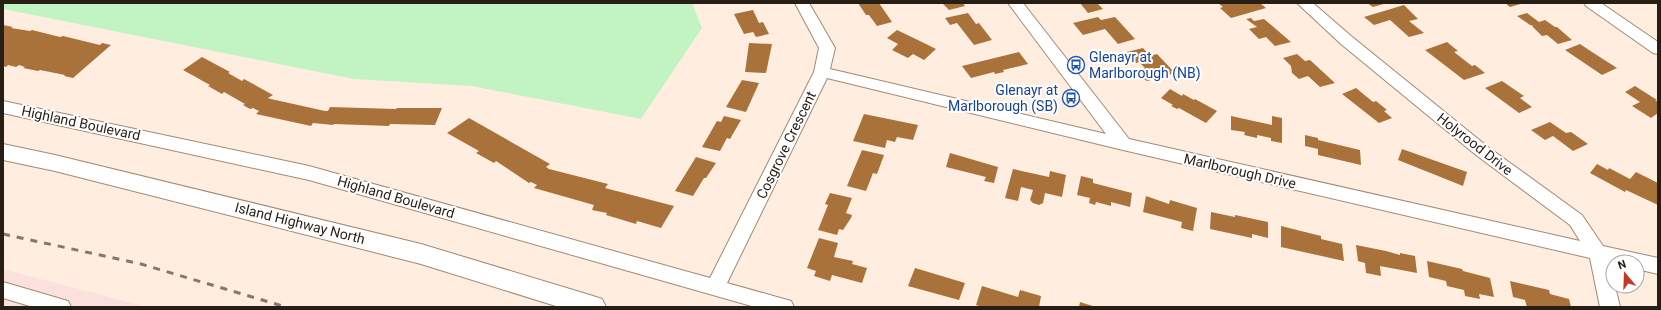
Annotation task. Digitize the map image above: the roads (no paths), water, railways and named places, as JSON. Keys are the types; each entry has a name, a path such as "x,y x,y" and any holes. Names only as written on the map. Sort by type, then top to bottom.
{"main road":[{"name":"Island Highway North","path":"3,152 55,162 421,254 593,307"}],"street":[{"name":"Cosgrove Crescent","path":"716,287 822,72 827,48 802,3"},
{"path":"1015,3 1123,144"},
{"name":"Holyrood Drive","path":"1304,3 1346,40 1482,151 1576,220 1598,252 1610,307"},
{"path":"1591,3 1656,46"},
{"name":"Marlborough Drive","path":"822,72 1123,144 1658,266"},
{"name":"Highland Boulevard","path":"3,107 309,173 784,307"},
{"path":"3,290 61,307"}],"railway":[{"path":"3,234 141,264 286,307"}],"place":[{"name":"Glenayr at Marlborough (NB)","path":"1076,65"},
{"name":"Glenayr at Marlborough (SB)","path":"1071,98"}]}
